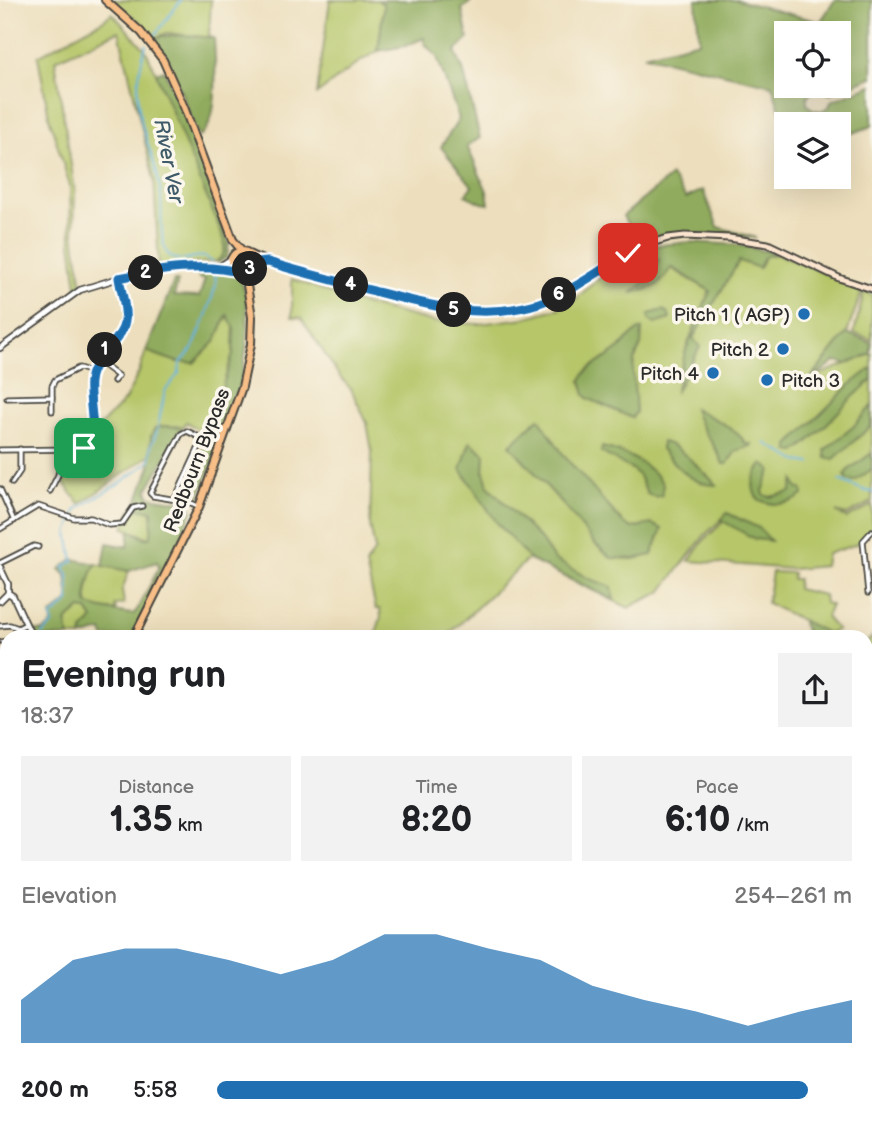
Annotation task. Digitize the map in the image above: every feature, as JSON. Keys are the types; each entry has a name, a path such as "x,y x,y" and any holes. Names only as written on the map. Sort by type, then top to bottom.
{"main road":[{"path":"105,0 141,32 163,60 174,81 233,240 232,257 237,271 268,262"},
{"path":"232,257 246,253 268,262 430,306 487,312 509,310 548,300 628,253 654,242 685,236 713,236 768,244 839,278 872,289"},
{"path":"233,240 252,259 251,268"},
{"name":"Redbourn Bypass","path":"138,630 199,507 235,407 248,364 252,330 247,285 251,268"},
{"name":"Redbourn Bypass","path":"237,271 247,285"}],"street":[{"path":"215,267 232,257"},
{"path":"0,348 80,290 146,272 215,267 237,271"},
{"path":"0,450 84,448 92,441 89,385 92,372 106,349 116,340 125,318 119,278"},
{"path":"99,362 118,376 114,381"},
{"path":"52,411 52,383 58,377 79,368 92,372"},
{"path":"7,398 52,397"},
{"path":"175,499 201,443 199,437 187,431 181,434 149,491 151,495 189,502 199,507"},
{"path":"12,483 20,471 20,449"},
{"path":"50,491 58,475 65,449"},
{"path":"0,489 14,521"},
{"path":"0,529 38,506 74,519 91,517 104,524 117,526 122,524 133,508 142,506"},
{"path":"868,593 863,541 872,531"},
{"path":"0,601 8,593 8,584 0,565 34,546 38,547"},
{"path":"8,593 13,596 29,630"},
{"path":"0,626 18,628 26,624"}],"green space":[{"path":"112,0 211,0 209,38 167,33 152,39 142,24"},
{"path":"330,0 378,0 384,5 378,51 317,94"},
{"path":"378,0 473,0 462,9 468,39 455,52 463,69 480,138 467,146 487,191 489,204 465,195 472,186 441,147 459,119 437,57 424,43 424,38 405,46 378,51 384,5"},
{"path":"696,0 737,0 816,21 774,21 774,91 772,85 644,55 699,41"},
{"path":"835,0 872,0 872,77 851,85 851,21 821,21"},
{"path":"112,13 145,49 168,98 224,240 225,249 217,261 159,268 154,180 119,31 55,60 75,191 74,234 82,286 77,287 71,243 70,186 49,117 38,56"},
{"path":"162,36 214,38 214,106 206,130 199,137 173,72 152,40"},
{"path":"164,70 189,126 229,242 227,257 218,263 224,252 224,239 156,73"},
{"path":"872,85 872,126 851,133 851,112 781,112 776,98 807,98 807,105 821,111 829,107 831,101 851,98 851,93"},
{"path":"671,176 686,198 703,190 718,227 756,238 687,235 655,240 620,253 634,236 623,216"},
{"path":"690,242 740,245 776,254 764,257 759,268 739,261 693,338 700,347 675,393 686,349 710,291 671,267 656,286 631,293 651,278 659,260 641,251 658,245"},
{"path":"766,250 862,291 847,333 811,378 872,354 872,502 847,515 836,512 847,518 872,505 872,528 860,543 827,554 825,566 792,569 689,561 704,540 723,522 721,520 704,536 661,592 629,608 528,559 453,630 377,630 380,609 376,609 366,565 375,550 370,525 372,451 367,423 351,389 301,318 292,317 292,279 355,302 435,322 479,324 524,318 569,305 607,271 641,251 710,291 686,349 739,261"},
{"path":"214,270 234,275 246,293 245,358 233,406 216,453 198,499 192,501 186,499 233,354 234,327 227,315 215,342 194,363 177,362 146,351 174,281 178,281 174,296 199,297 205,279 199,279 199,272"},
{"path":"864,292 872,294 872,340 854,333"},
{"path":"663,310 669,314 670,319 655,324 649,320 649,314"},
{"path":"228,314 234,327 233,354 207,435 186,422 183,427 155,428 151,436 150,455 80,504 64,483 68,452 85,450 94,445 97,429 125,400 146,351 177,362 215,342"},
{"path":"642,329 641,345 634,361 636,412 632,418 589,399 581,381 591,368"},
{"path":"847,333 872,343 870,354 847,364 836,361 810,379"},
{"path":"872,368 872,380 805,444 795,452 789,451 789,445 850,385"},
{"path":"872,405 871,426 834,459 826,458 825,450 854,426"},
{"path":"694,408 729,427 746,444 752,444 751,446 736,451 727,464 723,464"},
{"path":"539,418 565,457 624,524 632,528 652,524 662,529 652,555 634,559 611,558 594,543 510,445"},
{"path":"183,427 147,490 150,497 187,503 192,511 175,552 135,630 83,630 93,619 87,610 80,609 66,621 68,630 45,630 52,624 51,615 69,601 66,575 60,569 73,559 96,564 88,584 88,605 133,614 137,610 157,572 157,562 129,571 103,566 107,543 128,547 130,530 144,538 151,535 152,511 136,505 150,466 151,436 155,428"},
{"path":"470,442 485,454 484,472 488,486 541,540 554,559 590,579 612,587 614,600 530,560 497,523 461,469"},
{"path":"662,442 683,453 717,485 700,482 685,473 661,449"},
{"path":"602,447 628,456 651,470 663,484 662,495 655,497 647,494 639,476 601,452"},
{"path":"872,453 872,469 855,481 847,480 847,471"},
{"path":"763,464 771,470 764,495 770,497 791,492 794,480 797,488 803,490 803,495 781,504 758,499 754,480"},
{"path":"131,510 153,510 152,535 149,538 124,528"},
{"path":"727,513 759,528 771,541 755,539 721,520"},
{"path":"96,564 129,571 122,590 124,604 115,605 116,610 102,610 88,605 86,601 91,572"},
{"path":"772,572 793,573 792,579 798,579 797,589 824,595 825,603 831,605 826,617 837,630 820,630 767,603"},
{"path":"80,609 87,610 93,619 83,630 68,630 66,621"},
{"path":"803,621 821,630 805,630"}],"waterway":[{"name":"River Ver","path":"152,39 181,0"},
{"name":"River Ver","path":"146,45 138,85 139,111 157,172 164,244 169,255 174,258 203,257 213,264"},
{"name":"River Ver","path":"47,630 53,624 51,617 69,602 68,576 64,567 73,561 68,533 77,509 150,461 151,446 157,431 165,391 179,373 180,364 193,348 205,319 216,285 215,270"},
{"path":"765,443 797,461 811,463"},
{"path":"839,480 872,492"}],"place":[{"name":"Pitch 1 ( AGP)","path":"804,314"},
{"name":"Pitch 2","path":"783,349"},
{"name":"Pitch 4","path":"713,373"},
{"name":"Pitch 3","path":"767,380"}],"route":[{"path":"84,448 90,444 93,437 90,377 106,349 116,340 125,318 119,278 146,272 219,267 242,273 252,265 268,262 430,306 487,312 509,310 548,300 628,253"}]}
